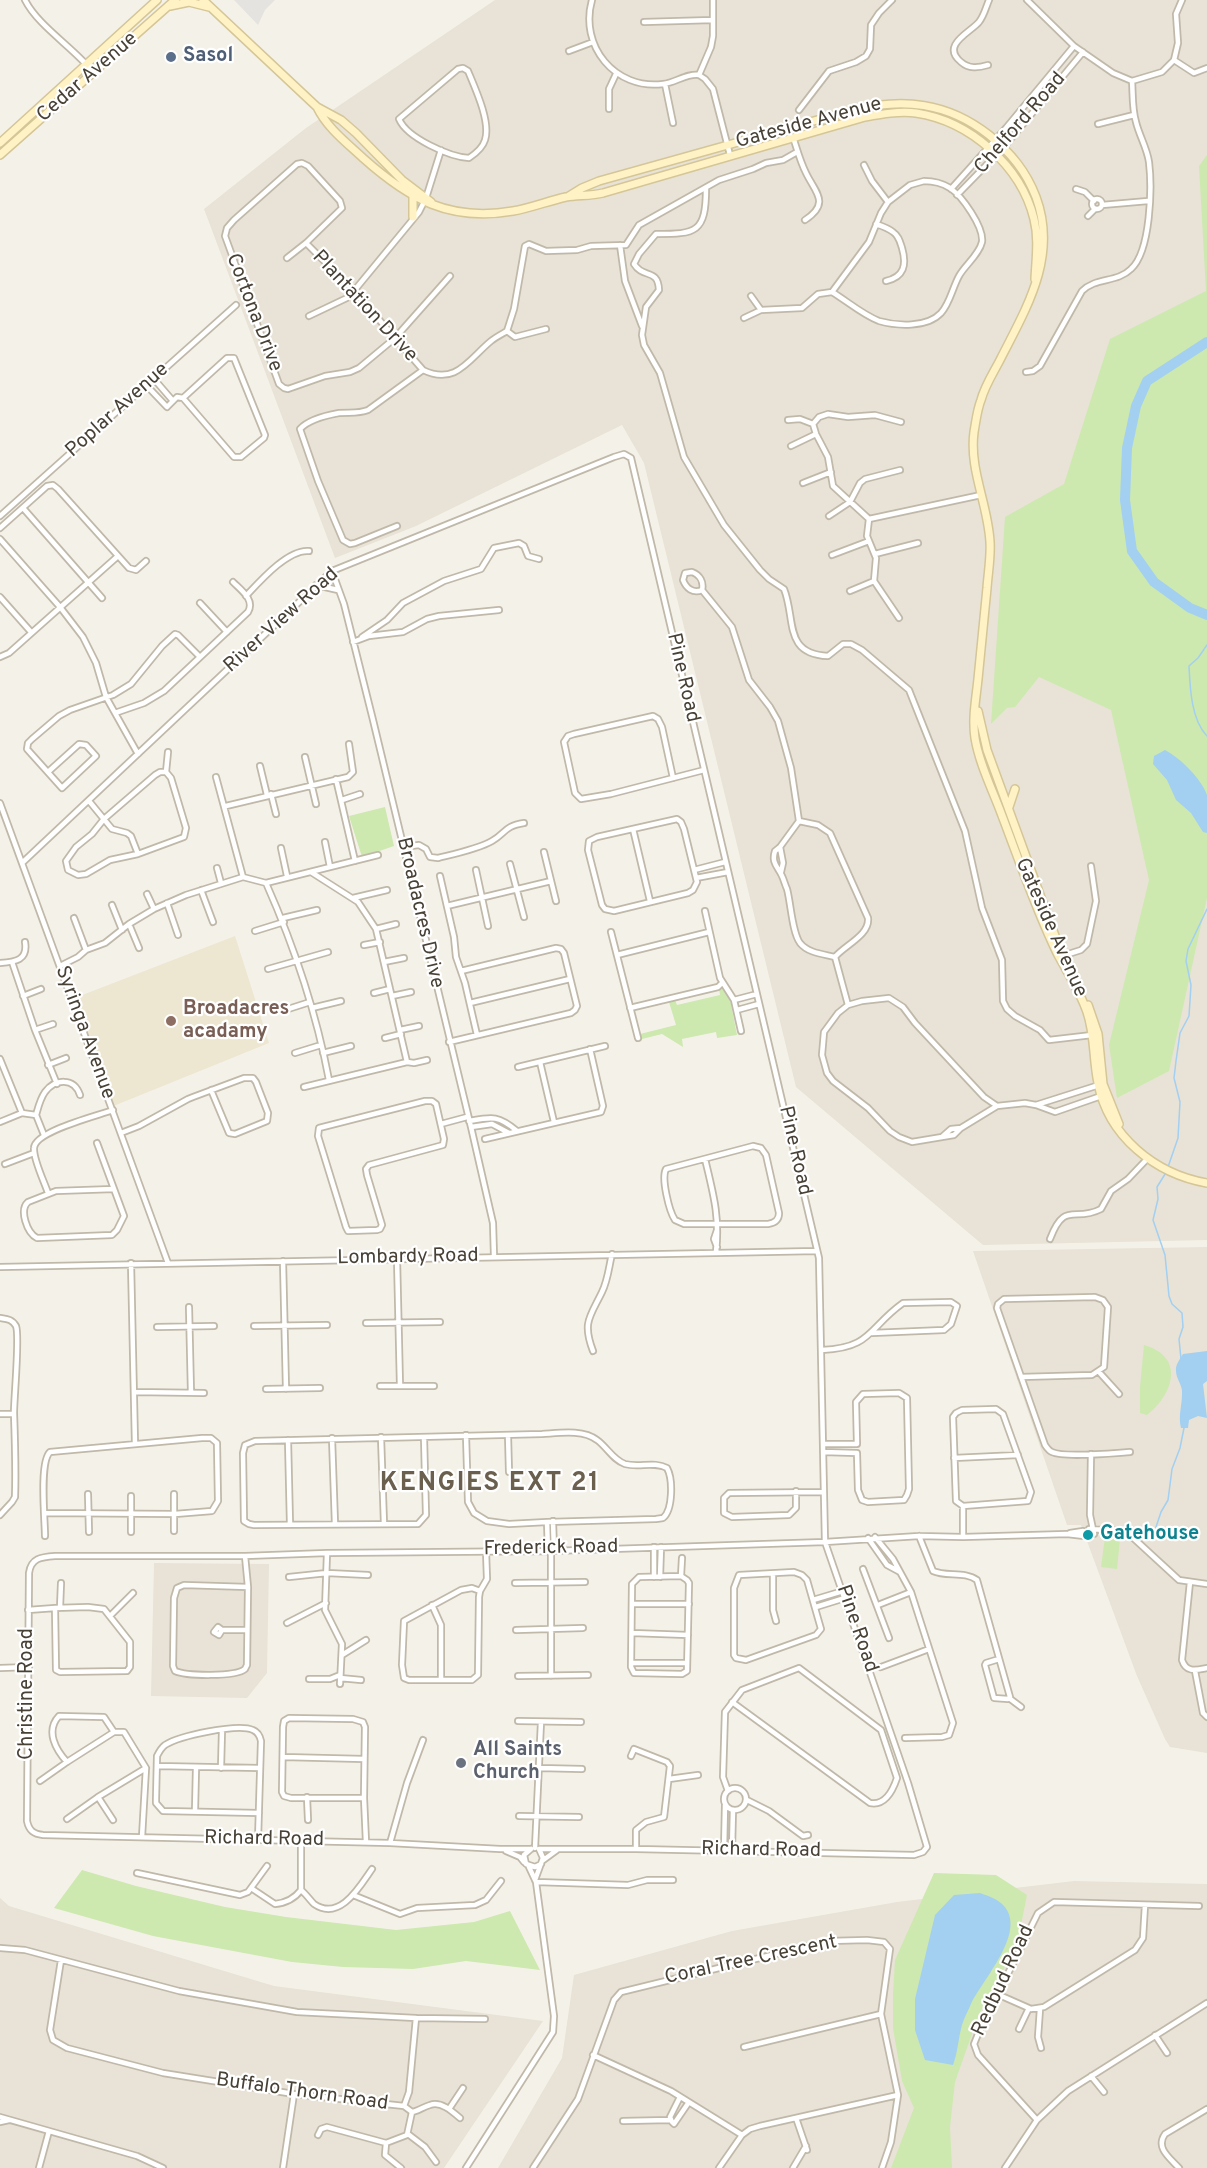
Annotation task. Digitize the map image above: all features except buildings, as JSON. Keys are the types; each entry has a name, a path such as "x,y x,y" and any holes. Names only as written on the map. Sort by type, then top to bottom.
{"street":[{"path":"25,0 39,20 93,72"},
{"name":"Cedar Avenue","path":"2,139 157,0"},
{"name":"Cedar Avenue","path":"0,155 175,0"},
{"name":"Gateside Avenue","path":"203,0 317,107 341,120 402,180 428,202"},
{"path":"592,0 589,19 593,42 603,61 616,74 635,82 665,84 693,74 705,79 713,89 729,155"},
{"path":"699,75 711,47 713,0"},
{"path":"799,110 829,71 856,62 866,56 870,49 870,30 874,20 892,0"},
{"path":"988,65 972,68 960,62 955,51 961,36 981,19 989,0"},
{"path":"1028,0 1074,46 1113,73 1132,81 1162,72 1174,60 1178,43 1176,15 1182,0"},
{"path":"169,6 189,2 211,6"},
{"path":"644,22 713,20"},
{"path":"569,51 593,42"},
{"name":"Chelford Road","path":"951,189 1074,46"},
{"name":"Chelford Road","path":"957,195 1004,147 1083,52"},
{"path":"1174,60 1194,72 1207,68"},
{"path":"463,68 468,71 483,106 486,139 469,158 441,150 426,144 401,124 399,119 458,69 463,68"},
{"path":"609,108 609,89 616,74"},
{"path":"1026,372 1033,371 1040,366 1086,287 1096,282 1120,277 1136,265 1147,235 1149,164 1134,114 1132,81"},
{"path":"665,84 673,123"},
{"name":"Gateside Avenue","path":"317,107 324,119 346,143 413,196 460,212 494,213 528,208 569,196 599,181 853,110 899,102 923,105 955,115 995,140 1016,160 1026,175 1040,209 1043,228 1042,261 1036,284 981,398 975,429 973,456 989,530 990,550 974,706 978,751 1031,893 1086,1011 1103,1095 1118,1122 1148,1158 1174,1174 1207,1183"},
{"name":"Gateside Avenue","path":"569,196 585,197 603,193 865,117 914,112 949,122 968,133 996,156 1020,183 1030,205 1038,243 1036,284"},
{"path":"1098,124 1134,114"},
{"path":"793,137 797,152 819,198 817,208 805,220"},
{"path":"2,139 10,146"},
{"path":"309,316 346,299 428,202 441,150"},
{"path":"397,526 355,543 347,543 343,540 318,481 300,429 306,424 334,414 368,410 423,370 439,376 453,373 471,361 492,340 507,331 514,309 525,246 529,244 546,251 568,251 591,246 626,245 639,225 719,180 766,163 790,158 797,152"},
{"path":"977,160 984,167"},
{"name":"Cortona Drive","path":"287,258 306,243 342,206 308,166 302,163 297,164 234,220 227,228 225,236 281,386 291,389 325,376 355,371 395,338 450,276"},
{"path":"864,165 872,181 888,202"},
{"path":"744,318 760,310 802,308 818,294 832,292 872,317 887,322 919,324 931,321 946,307 959,276 978,250 982,240 975,220 951,189 938,182 924,180 910,184 888,202 862,253 832,292"},
{"path":"706,188 706,205 697,229 689,234 656,234 636,260 635,267 639,271 653,275 658,280 659,290 646,307 642,326 644,345 660,373 684,457 724,525 760,570 784,590 792,632 799,645 812,652 828,656 843,644 851,644 862,650 902,684 912,697 965,831 982,908 1001,955 1004,969 1001,988 1007,1009 1040,1030 1049,1040 1092,1035"},
{"path":"1076,189 1088,194 1094,201 1092,204 1095,209"},
{"path":"413,196 413,217"},
{"path":"1094,201 1100,200 1102,205"},
{"path":"1088,216 1102,205 1148,201"},
{"path":"876,224 898,236 903,253 903,271 896,278 886,281"},
{"name":"Plantation Drive","path":"306,243 354,291 423,370"},
{"path":"620,245 625,280 633,307 642,326"},
{"path":"751,296 760,310"},
{"name":"Poplar Avenue","path":"0,516 236,305"},
{"path":"507,331 515,337 546,329"},
{"path":"147,386 166,407 177,397 183,398 234,457 241,457 264,438 265,435 234,358 227,358 183,398"},
{"path":"154,379 173,401"},
{"path":"813,424 819,417 828,414 848,417 875,415 901,422"},
{"path":"788,420 800,419 813,424"},
{"path":"813,424 828,457 833,486 869,519"},
{"path":"790,446 816,434"},
{"name":"River View Road","path":"22,863 332,571 614,457 630,456"},
{"name":"Pine Road","path":"630,456 634,464 817,1251 820,1270 825,1542 908,1783 927,1847"},
{"path":"829,516 850,502 857,487 865,479 900,470"},
{"path":"803,483 831,472"},
{"path":"0,528 47,486 54,485 129,568 133,570 146,561"},
{"path":"869,519 981,495"},
{"path":"23,508 102,598"},
{"path":"869,519 867,532 875,554 874,581 899,618"},
{"path":"0,539 76,626 91,651 106,697 138,754"},
{"path":"832,555 869,542"},
{"path":"353,642 387,620 403,603 442,581 472,573 482,567 492,549 516,543 524,546 528,556 539,559"},
{"path":"875,554 918,543"},
{"path":"246,596 283,561 298,552 309,551"},
{"path":"0,657 9,652 118,556"},
{"name":"Broadacres Drive","path":"332,571 353,642 493,1223 494,1256"},
{"path":"702,590 696,592 688,588 683,580 684,573 689,572 699,576 703,585 702,590 732,627 748,680 770,707 778,721 791,768 799,821 773,855 776,868 781,872"},
{"path":"850,591 874,581"},
{"path":"114,713 152,699 174,682 250,609 251,603 233,582"},
{"path":"316,585 338,590"},
{"path":"0,597 32,632"},
{"path":"200,603 227,632"},
{"path":"362,637 400,633 427,619 444,615 499,610"},
{"path":"48,772 79,744 86,745 96,756 62,788 28,753 28,743 63,714 118,692 133,682 162,646 175,634 179,635 200,657"},
{"name":"Gateside Avenue","path":"976,697 984,741 1061,956 1095,1020 1099,1042 1101,1085"},
{"path":"674,778 662,727 658,719 653,716 574,734 568,736 564,742 575,793 581,799 606,795 674,778 704,770"},
{"path":"226,806 348,777 353,772 349,744"},
{"path":"166,771 157,773 76,847 66,863 68,870 83,875 110,860 138,854 182,838 186,833 186,828 174,788 166,771 168,752"},
{"path":"305,757 316,804"},
{"path":"260,766 276,814"},
{"path":"216,777 226,806 243,877"},
{"path":"336,779 355,861"},
{"path":"1009,808 1015,789"},
{"path":"342,800 360,794"},
{"path":"89,801 112,829 129,834 138,854"},
{"name":"Syringa Avenue","path":"0,803 168,1263"},
{"path":"674,819 679,820 684,829 696,878 697,885 691,892 614,910 604,909 588,843 591,840 633,829 674,819"},
{"path":"799,821 818,825 830,833 868,918 869,925 866,931 835,957"},
{"path":"403,848 419,845 426,849 430,857 438,858 487,843 505,829 524,823"},
{"path":"633,829 650,901"},
{"path":"325,842 330,867"},
{"path":"780,847 783,862 781,872 799,942 810,951 835,957"},
{"path":"281,848 287,876"},
{"path":"544,852 556,901"},
{"path":"60,966 86,950 105,943 129,924 154,909 221,883 243,877 266,883 378,855"},
{"path":"694,870 725,862"},
{"path":"510,864 524,917"},
{"path":"1061,956 1081,950 1087,944 1096,901 1091,866"},
{"path":"217,868 221,883"},
{"path":"476,870 489,926"},
{"path":"311,872 353,898 361,905 376,928 407,1062"},
{"path":"696,878 728,872"},
{"path":"440,876 454,937 455,952 477,1035"},
{"path":"447,906 551,881"},
{"path":"266,883 298,960 329,1080"},
{"path":"201,890 213,922"},
{"path":"353,898 387,890"},
{"path":"147,894 154,909"},
{"path":"167,903 178,935"},
{"path":"112,905 122,930"},
{"path":"255,931 317,910"},
{"path":"705,911 722,983 734,1000 741,1031"},
{"path":"74,918 86,950"},
{"path":"129,924 139,948"},
{"path":"376,928 396,924"},
{"path":"611,932 638,1038"},
{"path":"617,955 709,933"},
{"path":"0,963 12,962 24,955 25,942"},
{"path":"364,945 380,942"},
{"path":"449,1042 574,1012 577,1006 563,950 559,948 461,971"},
{"path":"268,969 328,952"},
{"path":"835,957 848,1005"},
{"path":"384,962 404,958"},
{"path":"12,962 35,1030 57,1084"},
{"path":"470,1003 570,979"},
{"path":"630,1008 718,987 722,983"},
{"path":"23,996 41,989"},
{"path":"374,993 390,989"},
{"path":"392,996 411,992"},
{"path":"734,1000 757,994"},
{"path":"997,1106 984,1097 899,1003 886,997 848,1005 838,1012 824,1032 822,1051 827,1073 833,1081 899,1137 917,1141 954,1135 960,1128 997,1106 1024,1103 1055,1112 1103,1095"},
{"path":"282,1011 341,1001"},
{"path":"737,1010 759,1004"},
{"path":"35,1030 53,1024"},
{"path":"385,1038 418,1026"},
{"path":"295,1053 321,1045"},
{"path":"323,1053 351,1046"},
{"path":"518,1067 605,1046"},
{"path":"485,1139 601,1112 603,1110 590,1049"},
{"path":"48,1065 66,1058"},
{"path":"0,1059 22,1113"},
{"path":"304,1087 407,1062 427,1060"},
{"path":"540,1062 554,1122"},
{"path":"0,1078 6,1076"},
{"path":"121,1132 139,1126 188,1099 211,1090 244,1078 253,1078 268,1113 267,1121 235,1134 229,1133 211,1090"},
{"path":"44,1135 36,1115 45,1092 57,1084 71,1082 80,1095"},
{"path":"1036,1105 1101,1085"},
{"path":"1072,1094 1076,1105"},
{"path":"429,1101 436,1104 441,1124 444,1141 441,1146 369,1164 366,1169 367,1174 382,1225 377,1230 350,1232 346,1229 318,1136 319,1128 327,1124 429,1101"},
{"path":"48,1193 34,1154 36,1142 44,1135 112,1110"},
{"path":"0,1122 22,1113 36,1115"},
{"path":"441,1124 496,1117 517,1131"},
{"path":"469,1122 492,1124 509,1133"},
{"path":"97,1143 124,1216 114,1234 41,1238 33,1236 23,1207 28,1202 48,1193 65,1190 114,1189"},
{"path":"753,1146 761,1148 766,1155 779,1213 775,1222 718,1225 677,1222 673,1217 663,1173 668,1167 705,1159 753,1146"},
{"path":"5,1164 34,1154"},
{"path":"1050,1239 1056,1224 1066,1215 1101,1209 1111,1191 1128,1179 1148,1158"},
{"path":"705,1159 718,1225 719,1239 716,1250"},
{"name":"Lombardy Road","path":"0,1267 716,1250 817,1251"},
{"path":"593,1351 588,1337 587,1321 603,1290 612,1254"},
{"path":"397,1258 400,1386"},
{"path":"282,1261 286,1389"},
{"path":"131,1263 135,1444"},
{"path":"1021,1377 1092,1375 1099,1372 1104,1367 1108,1307 1103,1300 1095,1297 1004,1299 997,1308 1021,1377 1048,1449 1053,1453 1130,1452"},
{"path":"822,1350 849,1347 872,1333 903,1304 951,1302 957,1306 951,1324 944,1330 872,1333"},
{"path":"189,1307 191,1393"},
{"path":"0,1318 12,1321 17,1330 14,1414 15,1497 0,1515"},
{"path":"366,1323 440,1322"},
{"path":"254,1326 327,1325"},
{"path":"157,1327 214,1326"},
{"path":"1099,1372 1119,1394"},
{"path":"380,1386 434,1386"},
{"path":"266,1389 320,1388"},
{"path":"134,1392 204,1393"},
{"path":"899,1393 905,1396 909,1489 906,1498 882,1501 862,1500 858,1490 857,1453 857,1399 863,1394 899,1393"},
{"path":"996,1409 1002,1412 1031,1492 1028,1501 963,1506 958,1504 955,1498 954,1458 953,1417 956,1413 962,1410 996,1409"},
{"path":"0,1414 14,1414"},
{"path":"424,1437 425,1518 414,1525 249,1524 244,1521 243,1453 245,1445 255,1440 466,1435 583,1434 597,1440 624,1464 659,1465 669,1470 667,1516 663,1518 497,1524 483,1520 474,1513 468,1498 466,1435"},
{"path":"508,1435 509,1472"},
{"path":"381,1437 384,1524"},
{"path":"44,1513 209,1512 216,1507 217,1443 211,1438 202,1438 49,1453 45,1463 44,1513 45,1536"},
{"path":"332,1438 335,1524"},
{"path":"288,1440 290,1524"},
{"path":"823,1444 857,1444"},
{"path":"823,1452 857,1453"},
{"path":"1086,1533 1090,1515 1091,1454"},
{"path":"954,1458 1018,1455"},
{"path":"796,1491 796,1508 789,1515 732,1517 724,1513 724,1498 727,1494 796,1491 824,1492"},
{"path":"88,1494 88,1532"},
{"path":"174,1494 174,1531"},
{"path":"131,1496 131,1532"},
{"path":"963,1506 963,1537"},
{"path":"550,1521 550,1676"},
{"name":"Frederick Road","path":"35,1560 55,1556 245,1556 551,1551 825,1542 875,1537 1067,1534 1102,1530 1129,1533 1179,1580 1190,1582"},
{"path":"919,1536 933,1571 970,1576 977,1580 1009,1698 1021,1707"},
{"path":"875,1537 893,1559 911,1592 953,1723 953,1729 949,1735 905,1738"},
{"path":"868,1538 887,1565 900,1572"},
{"path":"654,1547 657,1577"},
{"path":"657,1577 661,1547"},
{"path":"480,1591 467,1588 410,1617 403,1625 402,1672 404,1678 409,1680 472,1680 478,1676 480,1591 487,1579 486,1551"},
{"path":"327,1553 325,1610 342,1644 340,1684"},
{"path":"245,1556 248,1587 247,1665 243,1672 236,1674 176,1672 173,1669 174,1593 177,1588 184,1586 248,1587"},
{"path":"681,1576 682,1558"},
{"name":"Christine Road","path":"30,1829 27,1821 28,1610 30,1568 35,1560"},
{"path":"863,1569 889,1638"},
{"path":"794,1572 807,1580 813,1600 822,1625 816,1635 746,1660 736,1658 734,1655 734,1588 736,1579 741,1574 794,1572"},
{"path":"289,1577 327,1573 368,1575"},
{"path":"773,1574 773,1610 776,1621"},
{"path":"639,1576 681,1576 685,1577 689,1583 687,1663 684,1674 634,1673 631,1663 634,1580 639,1576"},
{"path":"515,1583 585,1582"},
{"path":"1207,1584 1190,1582 1182,1660 1187,1668 1194,1671 1207,1668"},
{"path":"28,1610 58,1608 100,1607 130,1642 130,1669 124,1672 60,1672 55,1667 58,1608 61,1583"},
{"path":"813,1600 843,1591"},
{"path":"878,1605 911,1592"},
{"path":"110,1616 133,1593"},
{"path":"816,1608 845,1598"},
{"path":"287,1623 326,1603"},
{"path":"632,1604 689,1604"},
{"path":"432,1605 441,1625 441,1679"},
{"path":"516,1630 583,1628"},
{"path":"222,1630 247,1630"},
{"path":"632,1634 688,1635"},
{"path":"342,1654 366,1640"},
{"path":"881,1666 929,1649"},
{"path":"999,1659 986,1664 989,1678 996,1700 1009,1698"},
{"path":"631,1663 687,1663"},
{"path":"0,1668 28,1667"},
{"path":"728,1791 723,1777 723,1718 725,1712 732,1702 741,1690 799,1668 881,1730 897,1775 884,1801 877,1804 870,1803 732,1702"},
{"path":"1194,1671 1203,1713 1207,1717"},
{"path":"989,1678 1003,1674"},
{"path":"309,1679 330,1679 340,1676 361,1680"},
{"path":"518,1676 588,1676"},
{"path":"66,1762 53,1743 54,1722 59,1716 104,1717 114,1732"},
{"path":"364,1798 288,1797 283,1794 283,1727 286,1719 361,1720 364,1725 366,1842"},
{"path":"519,1721 581,1722"},
{"path":"536,1881 542,1862 535,1849 541,1722"},
{"path":"258,1840 261,1768 261,1741 258,1733 250,1729 210,1731 165,1745 157,1756 156,1799 162,1809 169,1812 259,1814"},
{"path":"220,1768 222,1730"},
{"path":"40,1781 114,1732 121,1731 127,1736 146,1768 142,1837"},
{"path":"390,1843 407,1783 423,1740"},
{"path":"631,1756 633,1749 667,1762 670,1766 664,1817 646,1822 636,1830 636,1849"},
{"path":"283,1757 364,1759"},
{"path":"157,1766 261,1768"},
{"path":"67,1819 146,1768"},
{"path":"195,1811 196,1768"},
{"path":"539,1768 582,1769"},
{"path":"669,1779 698,1775"},
{"path":"724,1850 724,1797 728,1791 735,1788 742,1790 747,1800 769,1811 803,1836 808,1835"},
{"path":"98,1797 113,1820"},
{"path":"307,1797 308,1820"},
{"path":"725,1804 733,1810 741,1809 747,1800"},
{"path":"732,1850 733,1810"},
{"path":"519,1816 579,1817"},
{"name":"Richard Road","path":"30,1829 43,1835 301,1840 501,1849 732,1850 914,1855 923,1852 927,1847"},
{"path":"301,1840 301,1890 316,1905 328,1908 341,1906 353,1895 372,1869"},
{"name":"Richard Road","path":"501,1849 515,1854 524,1862"},
{"path":"466,2168 553,2032 554,2016 536,1881 524,1862 525,1852 535,1849"},
{"path":"529,1867 535,1867 557,1850"},
{"path":"137,1873 236,1895 244,1894 251,1888 267,1866"},
{"path":"536,1881 628,1885 647,1880 674,1880"},
{"path":"353,1895 400,1914 417,1908 475,1905 486,1899 501,1881"},
{"path":"251,1888 274,1904 288,1900 301,1890"},
{"name":"Redbud Road","path":"1037,2120 975,2050 974,2044 1034,1918 1054,1902 1199,1906"},
{"path":"997,1994 1029,2008 1040,2009 1136,1950 1143,1938 1144,1905"},
{"name":"Coral Tree Crescent","path":"533,2168 574,2107 614,2000 621,1992 829,1941 878,1941 884,1942 890,1949 881,2014 898,2095 891,2142 882,2168"},
{"path":"0,1948 25,1950 179,1991 297,2012 484,2019"},
{"name":"Buffalo Thorn Road","path":"61,1960 50,2030 51,2037 56,2043 163,2073 294,2094 404,2106 410,2092 416,2018"},
{"path":"1005,2168 1037,2120 1068,2091 1207,2003"},
{"path":"1019,2029 1029,2008"},
{"path":"1040,2009 1038,2037 1041,2048"},
{"path":"744,2047 881,2014"},
{"path":"1155,2035 1167,2053"},
{"path":"593,2055 680,2097 741,2135"},
{"path":"1091,2076 1104,2092"},
{"path":"449,2109 463,2088"},
{"path":"283,2168 294,2094"},
{"path":"719,2168 741,2135 750,2129 898,2095"},
{"path":"670,2120 680,2097"},
{"path":"623,2121 670,2120 676,2123 689,2102"},
{"path":"412,2112 433,2104 449,2109 460,2118"},
{"path":"404,2106 412,2112"},
{"path":"1179,2168 1163,2150 1162,2137 1207,2109"},
{"path":"318,2135 321,2129 327,2127 386,2143 402,2139 408,2134 412,2112"},
{"path":"0,2117 137,2156 163,2168"},
{"path":"793,2168 807,2148 796,2118"},
{"path":"0,2122 9,2120"},
{"path":"39,2168 49,2131"},
{"path":"408,2134 425,2147 436,2162"},
{"path":"386,2143 385,2155 401,2168"}],"shaded area":[{"path":"234,0 275,0 265,10 258,25"},
{"path":"495,0 1207,0 1207,1240 983,1245 796,1087 644,463 622,425 416,526 335,558 204,209 306,128"},
{"name":"Broadacres acadamy","path":"235,936 269,1043 111,1107 72,999"},
{"path":"1207,1247 1207,1753 1170,1747 1165,1739 1137,1676 1081,1525 1067,1525 973,1251"},
{"path":"154,1563 269,1564 267,1673 247,1698 151,1696"},
{"path":"1074,1881 1207,1884 1207,2168 498,2168 562,2058 574,1975 732,1931 897,1902"},
{"path":"0,1898 9,1906 274,1986 543,2021 444,2168 0,2168"}],"green space":[{"path":"1207,155 1207,898 1169,1071 1117,1098 1109,1045 1149,880 1111,710 1039,677 1015,707 1007,708 991,724 1005,517 1064,484 1110,339 1206,291 1199,166"},
{"path":"385,807 394,846 362,857 349,816"},
{"path":"722,988 730,999 737,1035 717,1038 716,1032 682,1039 683,1047 662,1034 642,1039 640,1034 676,1025 669,1002 675,1000 677,1005 720,995 719,989"},
{"path":"1144,1345 1166,1358 1171,1377 1169,1387 1163,1397 1147,1415 1140,1413"},
{"path":"1105,1537 1120,1539 1117,1569 1101,1567"},
{"path":"82,1870 136,1886 225,1907 396,1930 474,1922 510,1911 540,1970 466,1961 413,1969 343,1967 292,1962 153,1936 54,1908"},
{"path":"934,1873 996,1875 1027,1895 1017,1945 979,2014 955,2082 950,2127 952,2168 891,2168 914,2108 902,2081 893,2028 895,1960"}],"water":[{"path":"1165,750 1189,769 1204,789 1207,795 1207,833 1203,832 1191,813 1176,800 1167,780 1153,764 1154,756"},
{"path":"1207,1351 1207,1381 1203,1384 1207,1418 1198,1416 1189,1420 1188,1428 1181,1428 1182,1391 1176,1374 1177,1364 1183,1354"},
{"path":"980,1893 1004,1906 1010,1917 1007,1942 965,2017 953,2065 925,2060 915,2030 915,1999 935,1915 954,1895"}],"waterway":[{"path":"1207,342 1147,381 1136,406 1127,448 1125,500 1132,551 1154,582 1190,608 1207,615"},
{"path":"1207,645 1189,666 1195,712 1207,736"},
{"path":"1168,1167 1178,1138 1180,1102 1174,1078 1176,1061 1180,1033 1189,1016 1191,985 1186,961 1188,949 1207,909"},
{"path":"1167,1171 1157,1187 1158,1199 1153,1220 1165,1255 1169,1296 1172,1304 1182,1313 1183,1327 1179,1339 1181,1359"},
{"path":"1154,1533 1168,1500 1172,1469 1184,1428"}],"place":[{"name":"Sasol","path":"171,57"},
{"name":"Broadacres acadamy","path":"171,1021"},
{"name":"Gatehouse","path":"1088,1535"},
{"name":"All Saints Church","path":"461,1763"}],"district":[{"name":"KENGIES EXT 21","path":"490,1485"}]}
